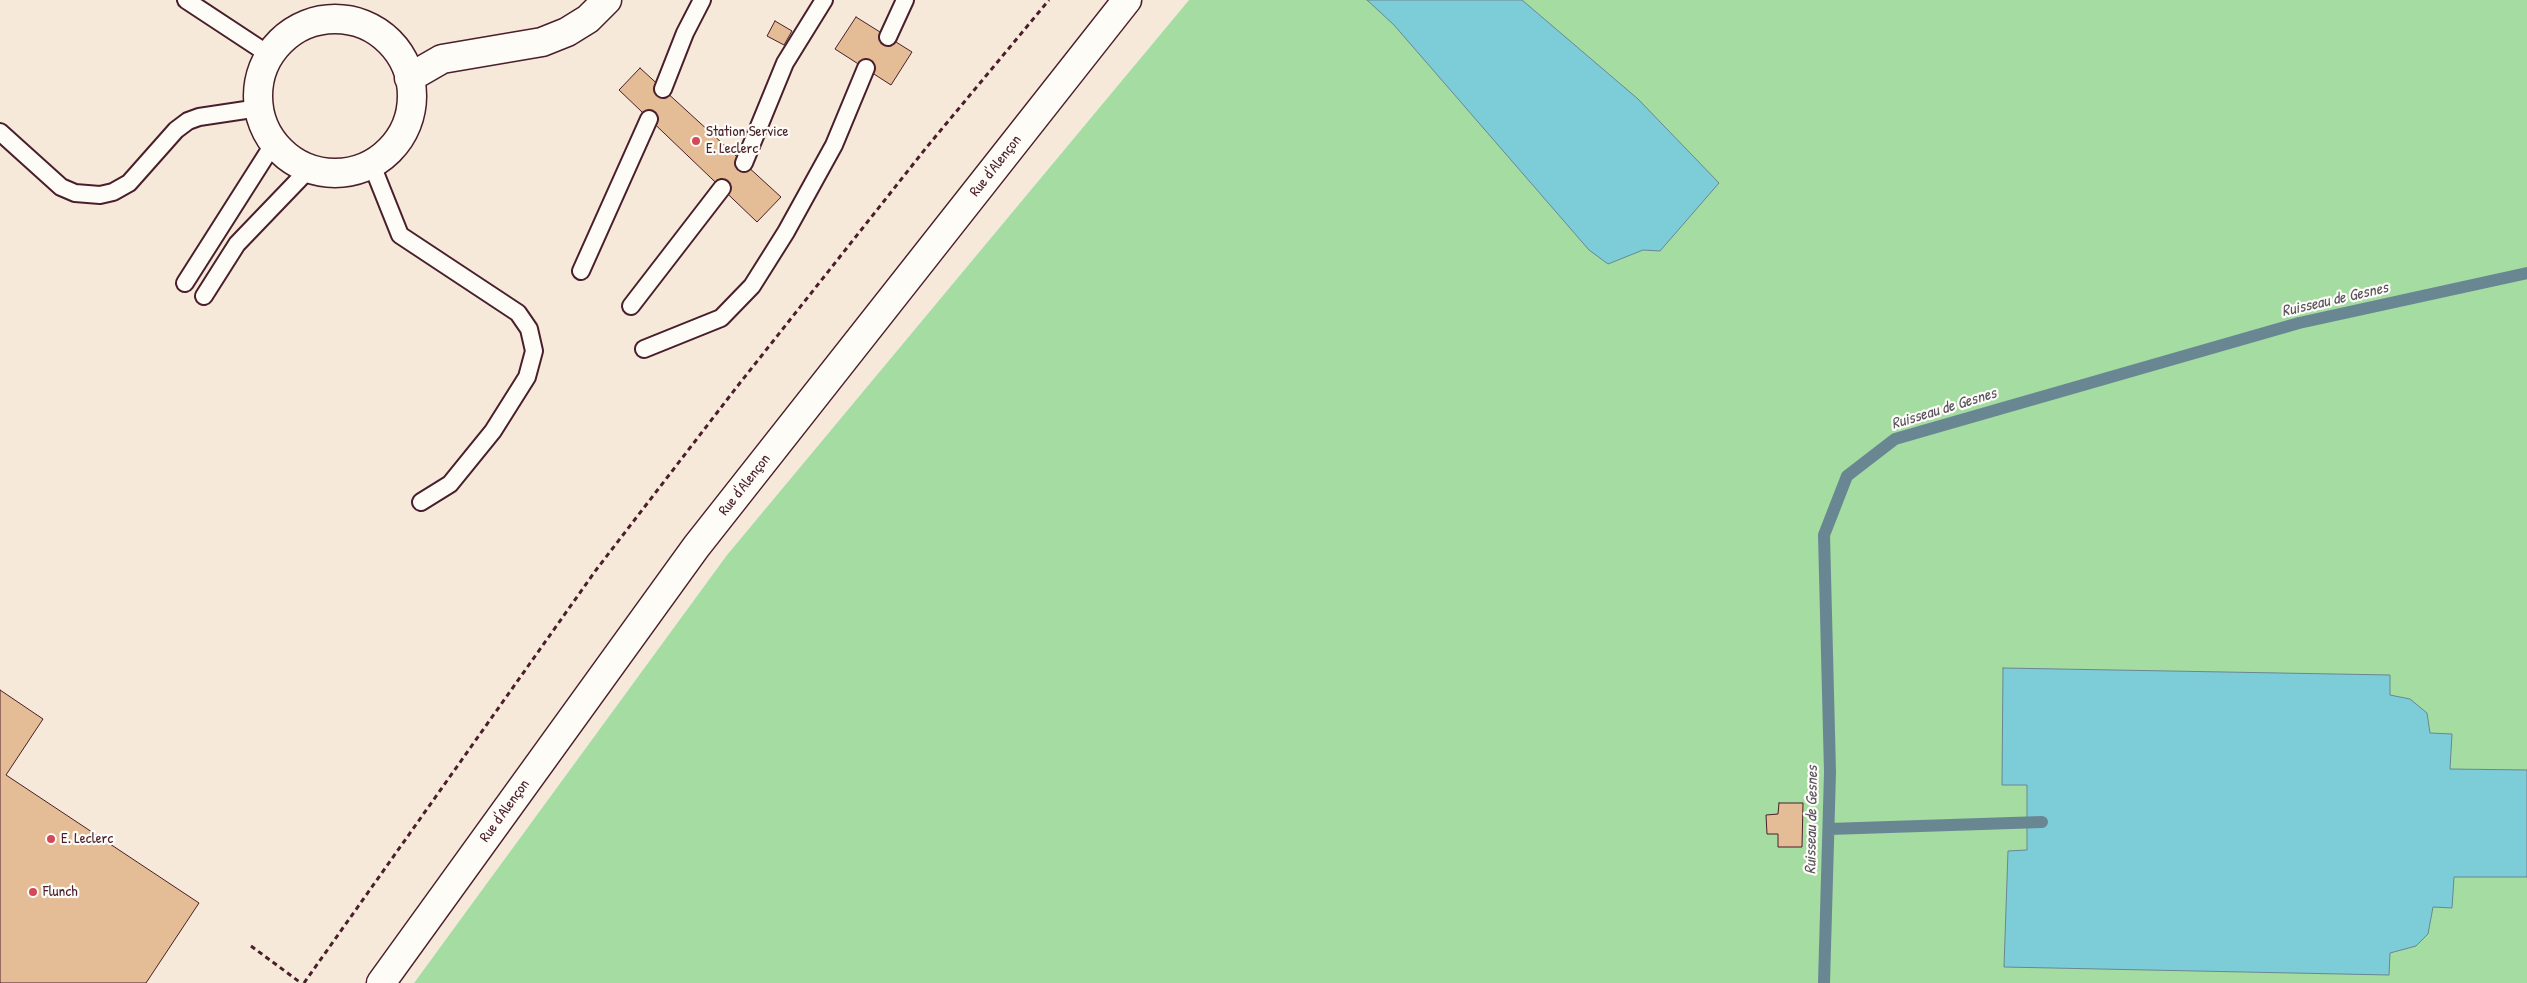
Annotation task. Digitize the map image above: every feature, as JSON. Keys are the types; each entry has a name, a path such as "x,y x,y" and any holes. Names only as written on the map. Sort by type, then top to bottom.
{"street":[{"path":"409,78 442,59 542,42 567,32 588,19 607,0"},
{"name":"Rue d'Alençon","path":"381,983 696,547 1127,0"},
{"path":"321,10 337,17 376,28 404,59 414,98 402,138 372,165 332,175 293,162 274,143 265,133 256,92 268,54 297,26 321,10"}],"lane":[{"path":"186,0 268,54"},
{"path":"664,89 685,33 702,0"},
{"path":"744,163 785,64 824,0"},
{"path":"888,37 905,0"},
{"path":"644,349 721,318 752,286 786,232 834,145 866,68"},
{"path":"0,132 61,187 75,193 100,195 114,192 129,183 176,130 188,122 199,116 259,108"},
{"path":"581,271 649,119"},
{"path":"184,283 274,143"},
{"path":"372,165 400,235 518,313 529,329 534,351 527,377 493,431 450,484 421,502"},
{"path":"204,296 238,244 310,168"},
{"path":"632,306 722,188"}],"path":[{"path":"251,946 303,983 596,570 809,295 926,148 1048,0"}],"shaded area":[{"path":"0,0 1189,0 727,555 414,983 0,983"}],"green space":[{"path":"1189,0 2527,0 2527,983 414,983 727,555"}],"water":[{"path":"1367,0 1522,0 1638,99 1719,183 1660,251 1643,250 1608,264 1589,250 1394,25"},
{"path":"2003,668 2390,675 2390,695 2410,699 2427,713 2430,733 2452,734 2450,769 2527,770 2527,877 2454,877 2452,908 2433,907 2428,934 2416,946 2390,953 2389,975 2004,967 2008,851 2027,850 2027,785 2002,785"}],"building":[{"path":"856,17 912,52 891,85 835,49"},
{"path":"775,21 792,31 784,45 767,36"},
{"name":"Station Service E. Leclerc","path":"640,68 781,197 757,222 619,90"},
{"name":"E. Leclerc","path":"0,690 43,719 6,775 199,903 146,983 0,983"},
{"path":"1779,803 1803,803 1802,847 1778,847 1778,834 1767,834 1766,815 1778,814"}],"waterway":[{"name":"Ruisseau de Gesnes","path":"1824,983 1830,772 1824,535 1847,476 1895,439 2299,323 2527,273"},
{"path":"1829,829 2042,822"}],"place":[{"name":"Station Service E. Leclerc","path":"696,141"},
{"name":"E. Leclerc","path":"51,839"},
{"name":"Flunch","path":"33,892"}]}
